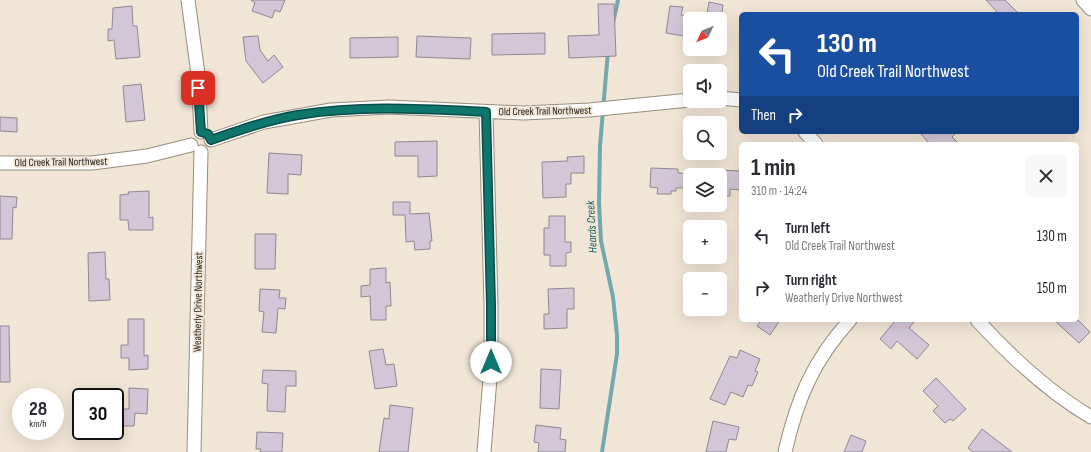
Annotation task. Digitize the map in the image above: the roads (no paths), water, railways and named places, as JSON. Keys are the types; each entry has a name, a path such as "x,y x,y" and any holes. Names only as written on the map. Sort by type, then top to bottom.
{"street":[{"path":"188,0 206,136 210,146 196,149"},
{"path":"1083,0 1091,9"},
{"path":"727,99 739,100"},
{"name":"Old Creek Trail Northwest","path":"206,136 264,122 331,110 389,107 523,113 589,110 683,101"},
{"path":"484,452 491,366 491,305 486,112"},
{"path":"807,134 814,142"},
{"name":"Old Creek Trail Northwest","path":"0,163 92,163 196,149"},
{"name":"Weatherly Drive Northwest","path":"194,452 196,149"},
{"path":"784,452 800,397 816,365 848,322"},
{"path":"979,322 1005,350 1034,376 1091,417"}],"waterway":[{"name":"Heards Creek","path":"613,23 618,0"},
{"name":"Heards Creek","path":"602,452 617,354 617,335 613,297 601,241 599,203 600,146 608,51"}]}
